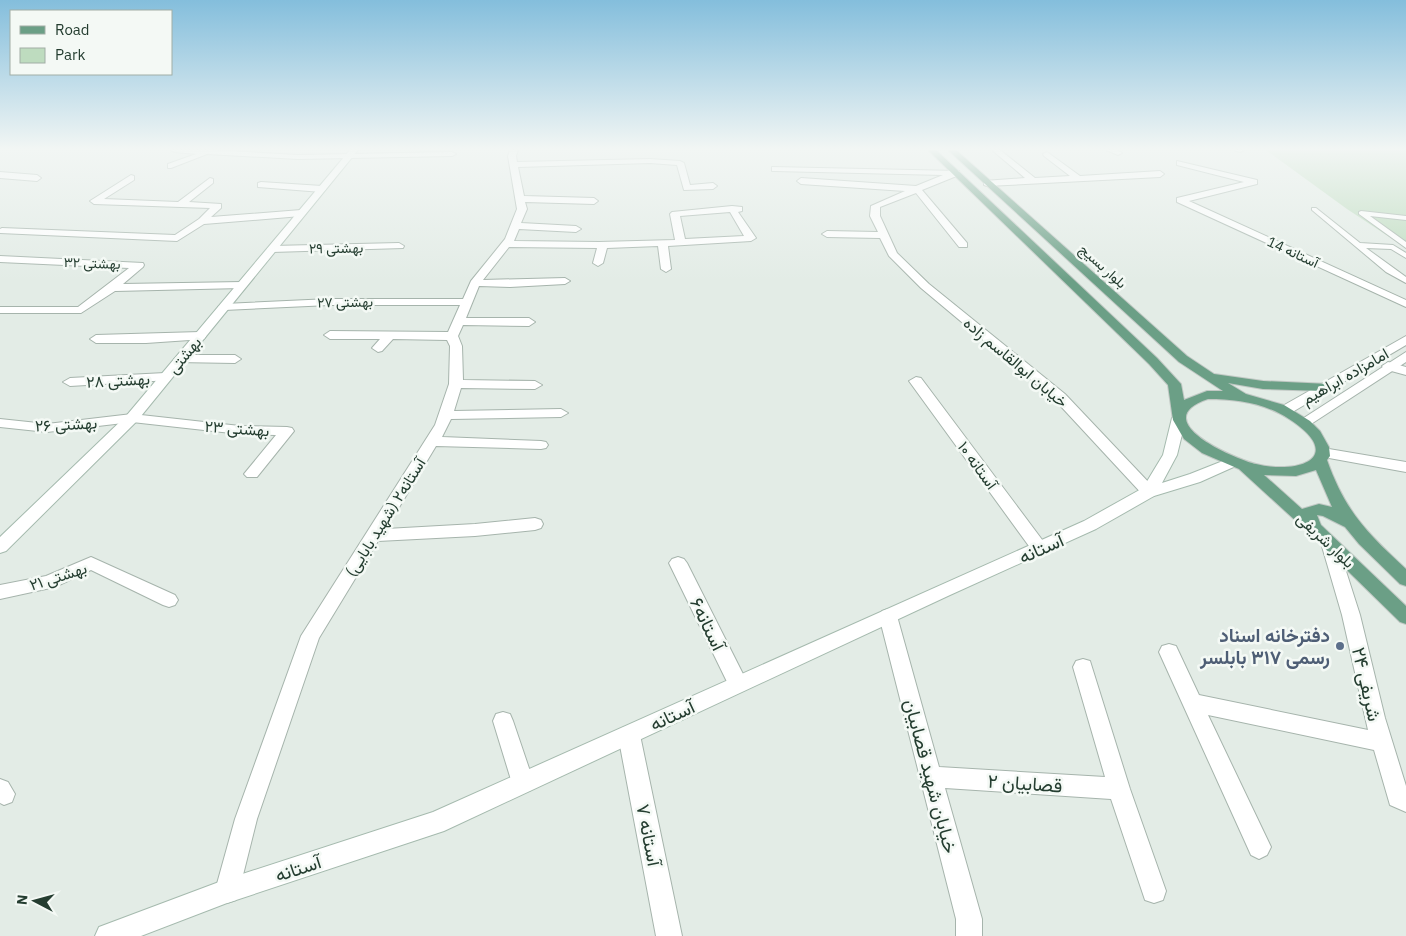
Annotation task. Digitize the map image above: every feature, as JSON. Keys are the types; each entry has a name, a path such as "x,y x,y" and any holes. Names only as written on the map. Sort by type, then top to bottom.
{"main road":[{"path":"978,194 1153,361 1174,384 1179,415 1187,434 1206,449 1238,464 1263,470 1291,472 1312,467 1321,457"},
{"name":"بلوار بسیج","path":"999,194 1183,359 1241,397"},
{"path":"1208,375 1263,385 1324,387"},
{"path":"1179,415 1184,404 1193,398 1223,395 1241,397"},
{"name":"بلوار شریفی","path":"1241,397 1284,411 1303,423 1314,433 1321,444 1321,457 1327,484 1334,500 1358,534 1406,579"},
{"name":"بلوار شریفی","path":"1238,464 1314,528 1406,617"},
{"path":"1314,528 1308,512 1317,508 1332,512 1350,524"}],"street":[{"path":"2,231 177,238 202,221 218,206 94,201 106,194"},
{"path":"181,204 194,194"},
{"name":"بهشتی","path":"0,547 132,418 318,194"},
{"path":"455,328 475,283 506,244 515,226 522,209 519,194"},
{"name":"خیابان ابوالقاسم زاده","path":"906,194 876,206 875,216 893,254 925,286 1060,396 1149,492"},
{"path":"921,194 963,245"},
{"name":"آستانه 14","path":"1206,194 1180,200 1406,304"},
{"path":"520,199 594,202"},
{"path":"506,244 602,246 663,244 681,243 751,238 736,209 675,214 681,243"},
{"path":"202,221 301,213"},
{"path":"515,226 576,229"},
{"path":"827,234 884,235"},
{"path":"663,244 666,269"},
{"name":"بهشتی ۲۹","path":"272,249 399,246"},
{"path":"598,262 602,246"},
{"name":"بهشتی ۳۲","path":"0,259 139,265 112,288"},
{"path":"475,283 510,284 565,281"},
{"name":"بهشتی ۳۲","path":"112,288 242,285"},
{"path":"0,310 81,310 112,288"},
{"name":"بهشتی ۲۷","path":"224,307 330,302 467,302"},
{"path":"330,334 391,334 529,322"},
{"name":"آستانه۲ (شهید بابایی)","path":"227,890 246,819 310,636 442,425 456,384 455,328"},
{"path":"378,348 391,334"},
{"path":"96,339 200,336"},
{"name":"امامزاده ابراهیم","path":"1284,411 1406,340"},
{"name":"امامزاده ابراهیم","path":"1303,423 1406,356"},
{"path":"180,359 235,359"},
{"path":"1388,366 1406,371"},
{"name":"بهشتی ۲۸","path":"70,382 166,377"},
{"name":"آستانه ۱۰","path":"916,380 1040,549"},
{"path":"456,384 535,385"},
{"path":"446,414 561,413"},
{"path":"1149,492 1170,455 1179,415"},
{"name":"بهشتی ۲۶","path":"0,423 47,428 132,418"},
{"name":"بهشتی ۲۳","path":"132,418 240,430 286,431 252,474"},
{"path":"432,441 541,445"},
{"path":"1321,457 1406,467"},
{"name":"آستانه","path":"108,936 227,890 436,823 738,684 1090,526 1149,492 1238,464"},
{"path":"373,535 475,530 535,524"},
{"name":"شریفی ۲۴","path":"1329,543 1351,615 1382,742 1402,799"},
{"name":"بهشتی ۲۱","path":"0,592 49,582 91,563 169,600"},
{"name":"آستانه۶","path":"678,563 738,684"},
{"name":"خیابان شهید قصابیان","path":"888,616 969,919 969,936"},
{"path":"1169,652 1259,847"},
{"path":"1083,667 1119,788 1154,892"},
{"path":"1192,702 1382,742"},
{"path":"502,721 523,783"},
{"name":"آستانه ۷","path":"628,734 669,936"},
{"name":"قصابیان ۲","path":"931,777 1119,788"}],"lane":[{"path":"1314,209 1389,270 1406,281"},
{"path":"1406,218 1361,213 1406,246"},
{"path":"1359,245 1393,247 1406,256"}],"green space":[{"path":"1326,194 1406,194 1406,248"}],"place":[{"name":"دفترخانه اسناد رسمی ۳۱۷ بابلسر","path":"1340,646"}]}
